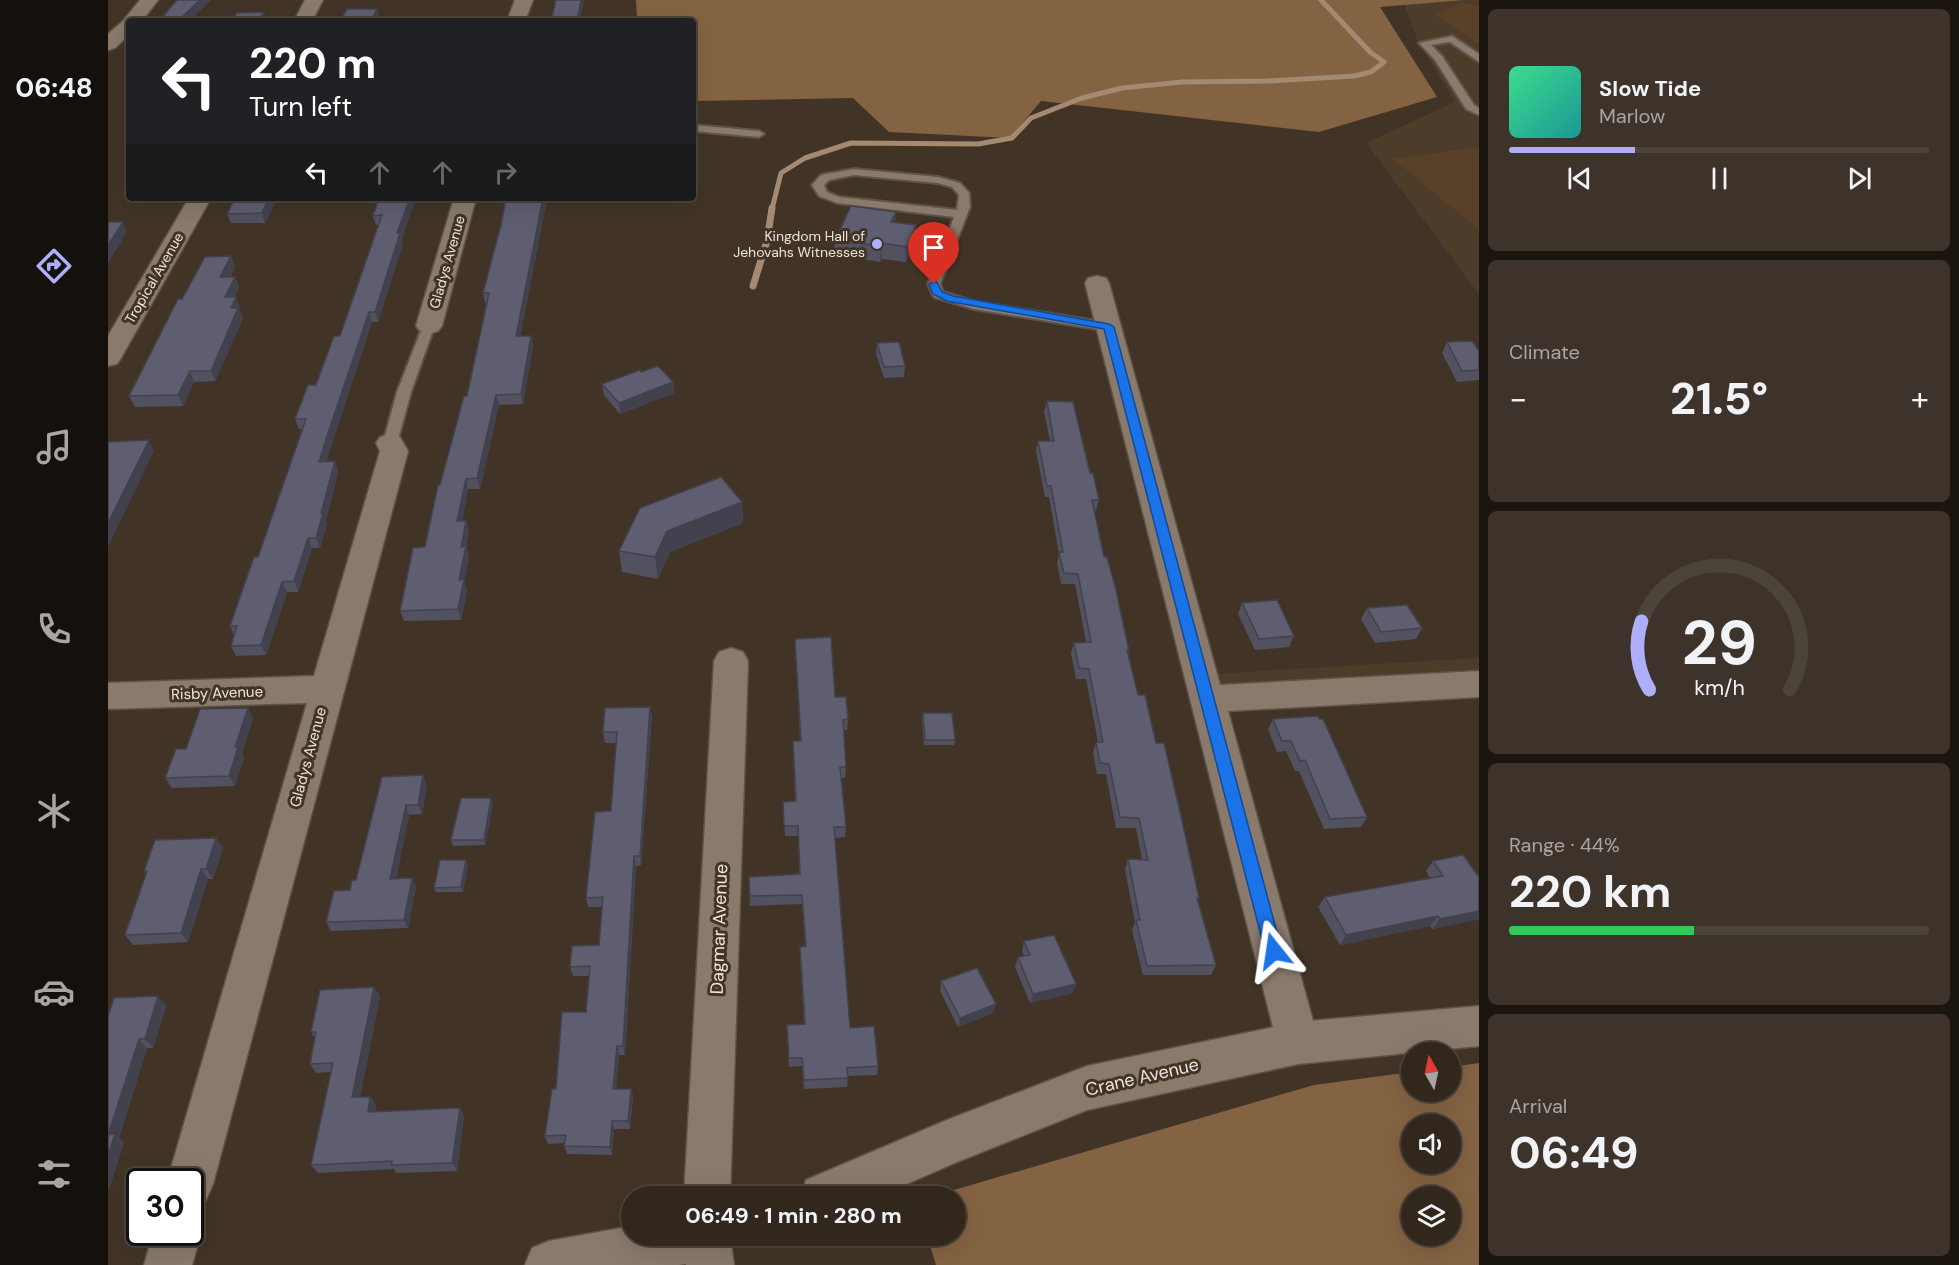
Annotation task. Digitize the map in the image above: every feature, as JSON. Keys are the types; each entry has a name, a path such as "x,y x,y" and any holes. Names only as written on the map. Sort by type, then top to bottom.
{"street":[{"path":"134,18 149,0"},
{"path":"305,18 314,0"},
{"path":"517,18 524,0"},
{"path":"108,25 126,25"},
{"path":"108,45 126,28"},
{"name":"Tropical Avenue","path":"108,358 198,201"},
{"name":"Gladys Avenue","path":"427,330 464,201"},
{"path":"1096,284 1298,1043"},
{"name":"Gladys Avenue","path":"194,1168 394,451 390,442"},
{"name":"Dagmar Avenue","path":"707,1186 730,661"},
{"path":"1207,699 1479,684"},
{"name":"Risby Avenue","path":"108,696 326,690"},
{"name":"Crane Avenue","path":"848,1186 947,1143 1087,1088 1298,1043 1479,1026"},
{"path":"168,1265 173,1246"},
{"path":"549,1265 652,1246"},
{"path":"707,1246 710,1265"}],"lane":[{"path":"1479,59 1452,39 1424,42 1439,58 1470,106 1479,111"},
{"path":"696,128 759,134"},
{"path":"960,214 837,200 823,194 818,184 825,177 854,172 938,180 956,185 965,195 964,207 934,284 938,294 974,305 1109,327"},
{"name":"Gladys Avenue","path":"390,442 404,392 427,330"}],"shaded area":[{"path":"636,0 1464,0 1380,7 1437,97 1319,132 1041,101 1010,138 889,132 853,98 696,101 696,18 637,18"},
{"path":"1479,0 1479,294 1366,143 1455,102 1417,39 1404,3"},
{"path":"1461,3 1479,6 1479,44 1435,15"},
{"path":"1479,147 1479,229 1393,159"},
{"path":"1479,658 1479,694 1225,708 1213,674"},
{"path":"1479,1063 1479,1265 936,1265 930,1246 966,1246 966,1186 1314,1085 1401,1073 1401,1102 1461,1102 1461,1066"}],"building":[{"path":"177,0 200,0 181,18 168,18 164,15"},
{"path":"556,0 581,0 578,18 552,18"},
{"path":"347,9 377,9 372,18 342,18"},
{"path":"264,12 260,18 233,18 237,13"},
{"path":"234,201 268,201 262,213 227,214"},
{"path":"378,201 409,201 397,233 400,233 375,312 369,312 319,462 335,461 316,538 308,538 294,581 282,582 261,645 231,646 237,626 230,626 254,557 258,557 306,419 295,419 308,385 316,385 334,336 340,336 382,215 373,216"},
{"path":"505,201 542,201 516,336 531,336 521,394 496,395 477,478 466,479 457,521 466,521 461,547 466,546 459,580 464,579 458,609 400,611 413,548 425,547 438,485 440,485 464,396 467,396 489,293 483,293"},
{"path":"851,206 896,212 891,222 916,225 907,247 835,240"},
{"path":"108,222 123,222 108,245"},
{"path":"231,256 220,277 235,277 225,297 236,297 231,308 238,308 211,371 190,371 178,395 129,396 178,299 182,299 205,257"},
{"path":"1472,341 1479,351 1479,370 1462,371 1447,342"},
{"path":"899,342 905,366 884,367 877,343"},
{"path":"658,366 673,382 619,403 602,384 640,370 641,372"},
{"path":"1047,401 1073,402 1099,500 1092,500 1104,557 1107,557 1116,590 1138,695 1145,695 1156,743 1164,743 1199,898 1197,898 1216,965 1147,966 1136,920 1140,920 1128,859 1148,860 1139,818 1120,817 1109,764 1100,763 1096,742 1103,742 1089,669 1079,668 1074,643 1091,642 1078,574 1064,573 1059,552 1063,552 1051,486 1047,486 1038,441 1054,441"},
{"path":"149,440 108,523 108,442"},
{"path":"721,477 742,502 667,531 655,557 619,551 640,508"},
{"path":"1277,600 1294,636 1259,639 1242,603"},
{"path":"1407,605 1422,628 1381,632 1367,608"},
{"path":"831,637 835,697 846,697 848,719 843,720 846,767 840,767 846,827 834,827 850,1028 874,1026 878,1066 847,1068 848,1078 804,1080 802,1058 789,1058 787,1025 805,1024 800,947 806,946 802,895 750,896 749,877 800,874 798,826 784,826 783,802 796,801 793,741 801,741 795,639"},
{"path":"650,707 640,856 634,856 623,1046 617,1046 613,1089 631,1089 628,1121 612,1121 610,1147 564,1146 566,1135 545,1136 552,1089 556,1089 562,1012 586,1012 590,966 570,967 572,946 599,945 603,897 586,898 595,812 611,811 617,732 603,732 605,708"},
{"path":"248,708 235,747 238,747 229,776 165,778 176,749 186,749 200,709"},
{"path":"923,713 952,713 955,740 925,740"},
{"path":"1318,716 1319,719 1323,719 1367,817 1330,819 1305,760 1300,761 1291,741 1282,741 1273,719"},
{"path":"423,775 418,805 406,805 390,879 412,878 404,920 326,922 334,891 350,890 352,880 356,880 382,777"},
{"path":"461,798 491,798 484,840 451,840"},
{"path":"216,838 206,869 201,869 181,933 125,935 155,840"},
{"path":"1463,855 1479,876 1479,911 1440,919 1438,916 1346,935 1325,897 1443,876 1433,861"},
{"path":"440,860 466,860 461,887 434,888"},
{"path":"1054,935 1076,984 1033,994 1018,957 1030,955 1024,941"},
{"path":"977,968 996,1004 960,1018 941,981"},
{"path":"374,987 352,1097 370,1097 368,1112 460,1108 452,1163 391,1165 392,1161 311,1165 333,1063 310,1064 316,1032 311,1032 320,990"},
{"path":"158,996 145,1039 139,1039 108,1135 108,1017 114,998"},
{"path":"115,1134 108,1155 108,1135"}],"waterway":[{"path":"772,209 781,173 805,158 851,143 978,144 1012,138 1031,118 1082,98 1122,88 1182,82 1268,81 1354,76 1371,72 1384,62 1370,52 1321,0"},
{"path":"753,286 767,241 772,208"}],"place":[{"name":"Kingdom Hall of Jehovahs Witnesses","path":"877,244"}],"route":[{"path":"934,284 938,294 974,305 1109,327 1274,951"}]}
